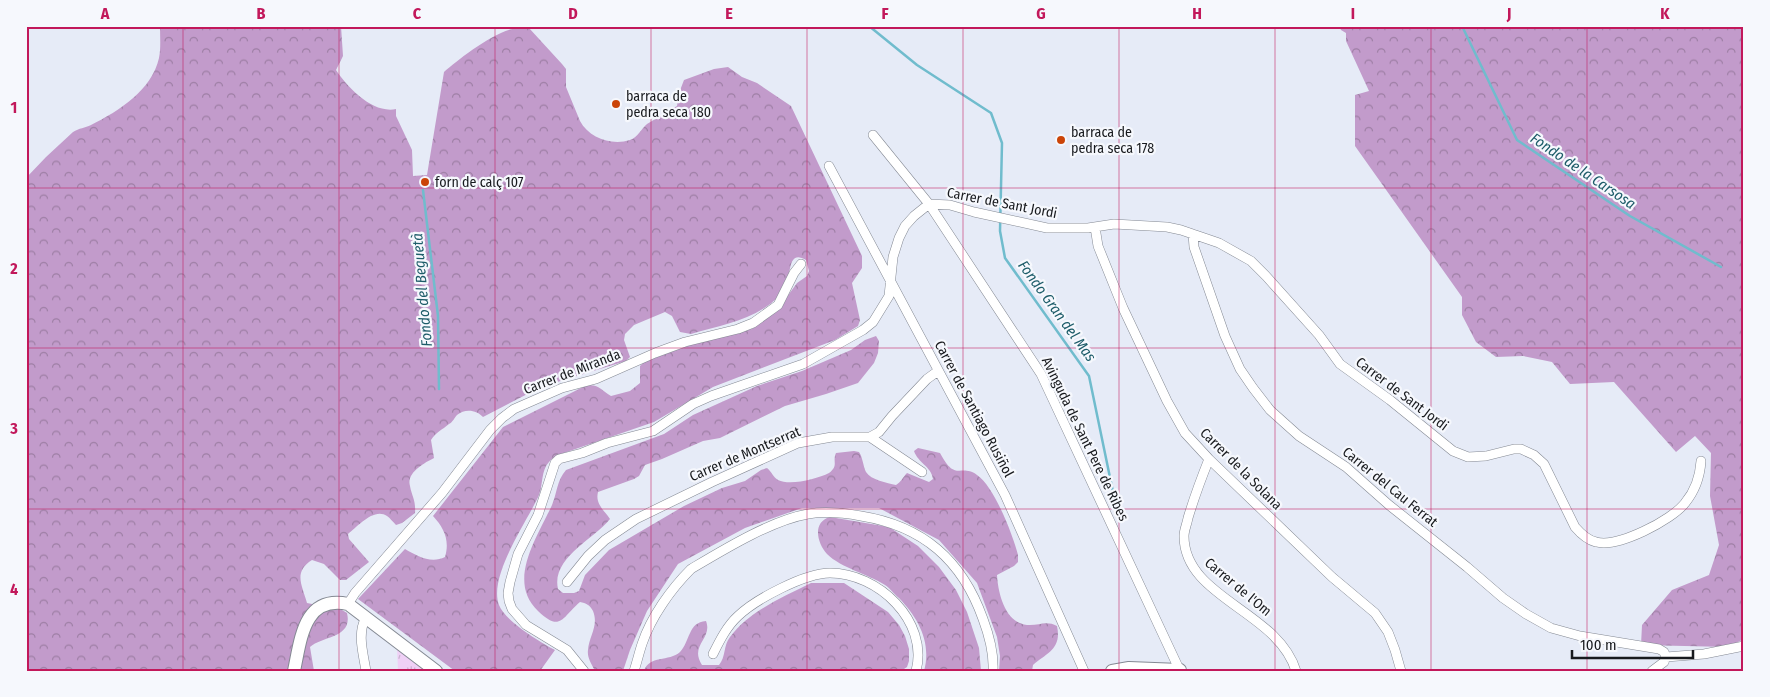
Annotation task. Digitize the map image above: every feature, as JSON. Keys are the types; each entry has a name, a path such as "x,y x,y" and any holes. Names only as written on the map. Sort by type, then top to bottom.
{"street":[{"name":"Avinguda de Sant Pere de Ribes","path":"873,135 929,204 1040,374 1180,671"},
{"name":"Carrer de Santiago Rusiñol","path":"829,166 1005,495 1084,671"},
{"name":"Carrer de Sant Jordi","path":"929,204 950,205 994,217 1047,228 1095,227 1114,224 1167,227 1219,243 1251,261 1319,336 1340,364 1390,400 1453,451 1468,457 1486,456 1514,449 1534,455 1544,464 1575,527 1581,534 1597,543 1616,541 1645,529 1680,508 1688,499 1699,477 1701,460"},
{"path":"584,671 567,650 526,625 512,609 509,601 510,582 518,554 541,507 554,463 559,459 582,453 607,443 653,431 693,404 816,357 863,330 873,322 889,296 893,257 905,226 929,204"},
{"name":"Carrer de la Solana","path":"1095,227 1098,246 1144,355 1166,401 1185,433 1208,459 1332,577 1375,613 1388,632 1400,671"},
{"name":"Carrer del Cau Ferrat","path":"1193,234 1194,247 1240,369 1252,388 1270,410 1300,436 1346,467 1389,505 1467,566 1503,598 1526,614 1551,628 1605,641 1659,649 1664,652 1666,657"},
{"name":"Carrer de Miranda","path":"348,604 355,593 442,493 490,430 502,418 514,409 562,388 596,379 685,342 738,329 753,323 778,305 794,273 801,264"},
{"path":"922,472 870,437 879,432 892,416 938,371"},
{"name":"Carrer de Montserrat","path":"567,582 604,540 636,519 678,498 798,443 832,437 870,437"},
{"name":"Carrer de l'Om","path":"1208,459 1184,535 1190,564 1215,590 1274,635 1289,654 1296,671"},
{"path":"634,671 642,644 649,629 664,602 691,568 779,523 809,514 839,513 878,519 895,524 924,538 942,553 957,570 978,607 988,633 993,655 994,671"},
{"path":"713,654 729,625 757,602 794,582 814,575 830,573 846,575 879,589 897,604 907,617 916,637 918,655 916,671"},
{"path":"294,671 303,632 313,613 322,605 334,602 348,604 436,671"},
{"path":"366,617 362,626 361,638 366,671"},
{"path":"1652,671 1664,662 1666,657 1704,654 1744,646"},
{"path":"1112,671 1129,669 1184,671"}],"green space":[{"path":"160,26 341,26 343,56 336,70 354,92 370,104 379,108 396,109 396,116 412,150 413,176 427,175 444,72 484,42 509,30 520,27 529,28 562,64 566,69 566,87 580,121 589,132 609,141 623,142 633,139 647,124 677,106 684,80 714,69 728,67 742,77 757,83 791,106 862,256 862,268 852,283 860,320 858,326 835,340 713,387 654,422 558,455 546,465 539,495 510,549 499,579 497,593 499,605 508,618 555,650 540,671 455,671 358,599 405,549 429,559 435,560 445,557 447,545 445,535 433,516 503,427 585,386 589,385 600,388 611,396 630,391 640,383 640,366 644,362 712,337 752,329 776,312 797,283 807,276 809,271 806,260 800,257 793,260 786,285 779,296 760,311 738,321 691,334 680,332 672,316 665,312 634,325 625,334 624,340 630,357 626,361 541,387 483,417 471,411 464,411 457,415 452,422 431,440 434,458 417,469 409,481 415,513 402,523 396,525 387,516 377,514 366,519 348,534 349,539 369,562 346,580 340,580 324,564 312,560 302,569 300,579 307,603 342,610 347,613 348,621 346,627 341,632 310,647 314,671 26,671 26,178 73,132 91,125 112,113 142,90 155,69 159,58"},
{"path":"1339,26 1744,26 1744,639 1728,647 1641,645 1642,625 1672,590 1709,575 1719,545 1710,496 1711,453 1695,436 1676,452 1614,382 1570,384 1552,362 1523,356 1496,357 1476,342 1462,315 1462,297 1355,146 1355,95 1369,91 1346,41 1346,33"},
{"path":"876,336 879,341 878,353 874,363 858,383 785,406 720,438 703,441 645,465 639,476 634,479 598,492 599,503 610,519 567,559 561,568 558,578 558,589 563,593 579,591 585,575 609,550 684,506 722,488 745,481 761,470 767,468 776,479 783,482 804,481 829,473 835,466 836,453 854,451 859,452 866,472 875,479 896,485 907,473 929,482 933,479 932,475 918,459 914,451 918,448 940,453 945,462 954,470 971,472 977,475 990,489 1007,524 1018,555 1018,562 1014,566 997,575 1004,606 1013,619 1019,623 1031,625 1049,623 1057,626 1057,640 1052,650 1033,665 1032,671 999,671 1000,656 997,637 977,583 939,540 879,508 802,508 745,528 678,564 647,611 623,671 595,671 588,653 595,621 591,607 580,602 561,620 557,622 552,621 538,611 529,599 525,586 528,558 552,505 559,482 566,470 664,434 693,415 757,386 802,371 851,350 865,340"},
{"path":"830,517 889,527 918,546 939,567 956,590 967,612 979,648 981,671 924,671 926,660 925,640 917,622 906,606 885,585 847,567 827,554 821,544 818,533 821,523"},
{"path":"811,583 844,583 888,612 905,636 909,649 907,667 901,671 644,671 650,663 680,652 692,629 700,622 706,621 706,633 699,647 699,658 702,665 719,665 723,659 728,640 738,628 757,612 778,599"},
{"path":"397,647 427,671 398,671"}],"waterway":[{"name":"Fondo Gran del Mas","path":"869,26 917,65 991,113 1002,143 1000,231 1005,258 1089,376 1113,492"},
{"name":"Fondo de la Carsosa","path":"1462,26 1517,140 1630,216 1721,267"},
{"name":"Fondo del Beguetà","path":"423,190 438,316 439,389"}],"place":[{"name":"barraca de pedra seca 180","path":"616,104"},
{"name":"barraca de pedra seca 178","path":"1061,140"},
{"name":"forn de calç 107","path":"425,182"}]}
